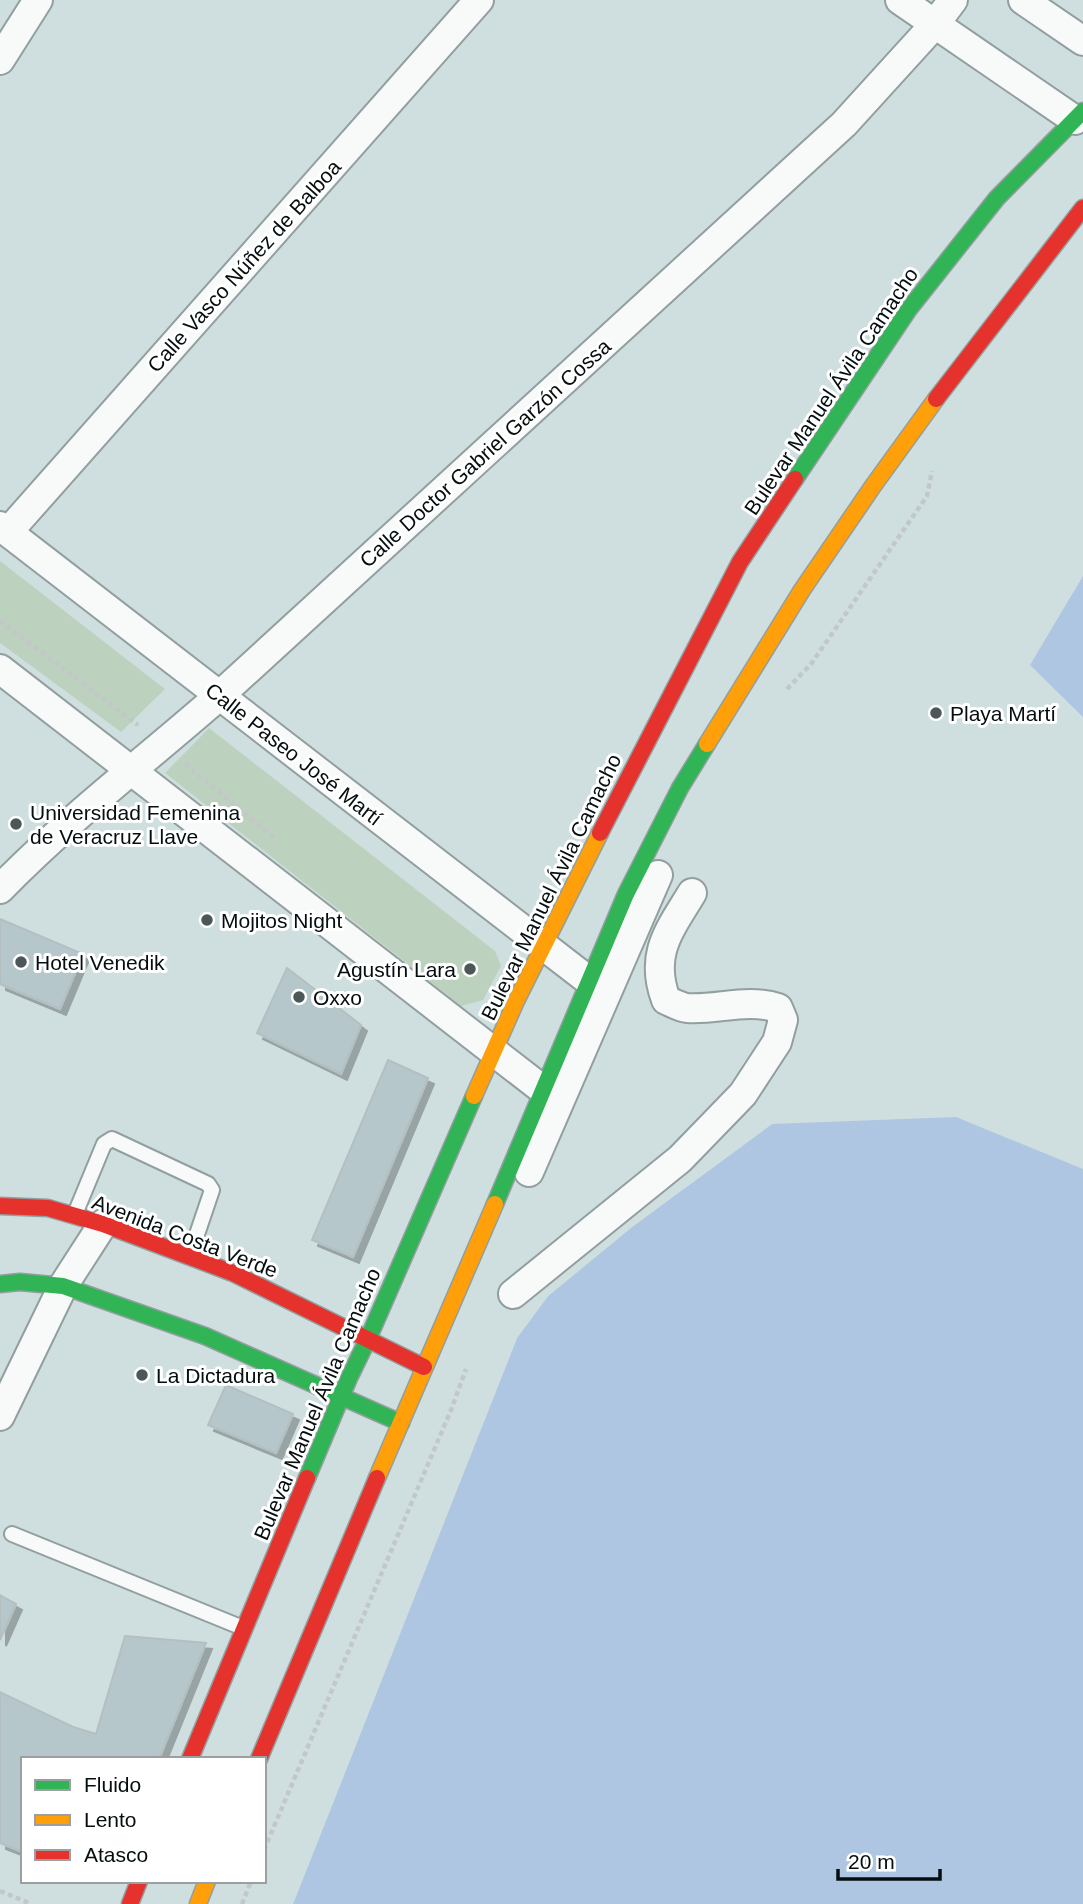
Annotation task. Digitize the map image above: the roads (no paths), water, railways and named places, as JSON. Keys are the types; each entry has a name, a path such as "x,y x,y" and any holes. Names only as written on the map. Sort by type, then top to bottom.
{"main road":[{"name":"Bulevar Manuel Ávila Camacho","path":"191,1757 341,1397 516,1001 582,867 740,562 909,309 997,198 1079,116"},
{"path":"260,1757 625,894 680,788 802,590 873,486 963,362 1083,208"},
{"name":"Avenida Costa Verde","path":"0,1206 48,1208 103,1224 233,1273 424,1367"},
{"path":"0,1284 20,1282 63,1286 205,1336 401,1423"},
{"path":"130,1904 138,1883"},
{"path":"198,1904 206,1883"}],"street":[{"path":"0,60 38,0"},
{"name":"Calle Vasco Núñez de Balboa","path":"4,529 479,0"},
{"path":"900,0 1079,116"},
{"name":"Calle Doctor Gabriel Garzón Cossa","path":"0,889 31,857 219,695 844,124 935,24 953,0"},
{"path":"1023,0 1083,41"},
{"name":"Calle Paseo José Martí","path":"4,529 588,981"},
{"path":"0,669 542,1089"},
{"path":"481,1280 658,875"},
{"path":"513,1294 680,1159 743,1094 777,1042 783,1020 778,1008 765,1003 685,1008 666,1000 660,983 658,964 668,932 692,893"},
{"path":"0,1416 63,1286 103,1224"}],"lane":[{"path":"75,1216 104,1144 111,1139 210,1186 212,1190 189,1257"},
{"path":"12,1535 245,1628"}],"water":[{"path":"1083,576 1083,717 1030,665"},
{"path":"956,1117 1083,1169 1083,1904 293,1904 517,1338 548,1296 632,1227 772,1124"}],"place":[{"name":"Playa Martí","path":"936,713"},
{"name":"Universidad Femenina de Veracruz Llave","path":"16,824"},
{"name":"Mojitos Night","path":"207,920"},
{"name":"Hotel Venedik","path":"21,962"},
{"name":"Agustín Lara","path":"470,969"},
{"name":"Oxxo","path":"299,997"},
{"name":"La Dictadura","path":"142,1375"}]}
